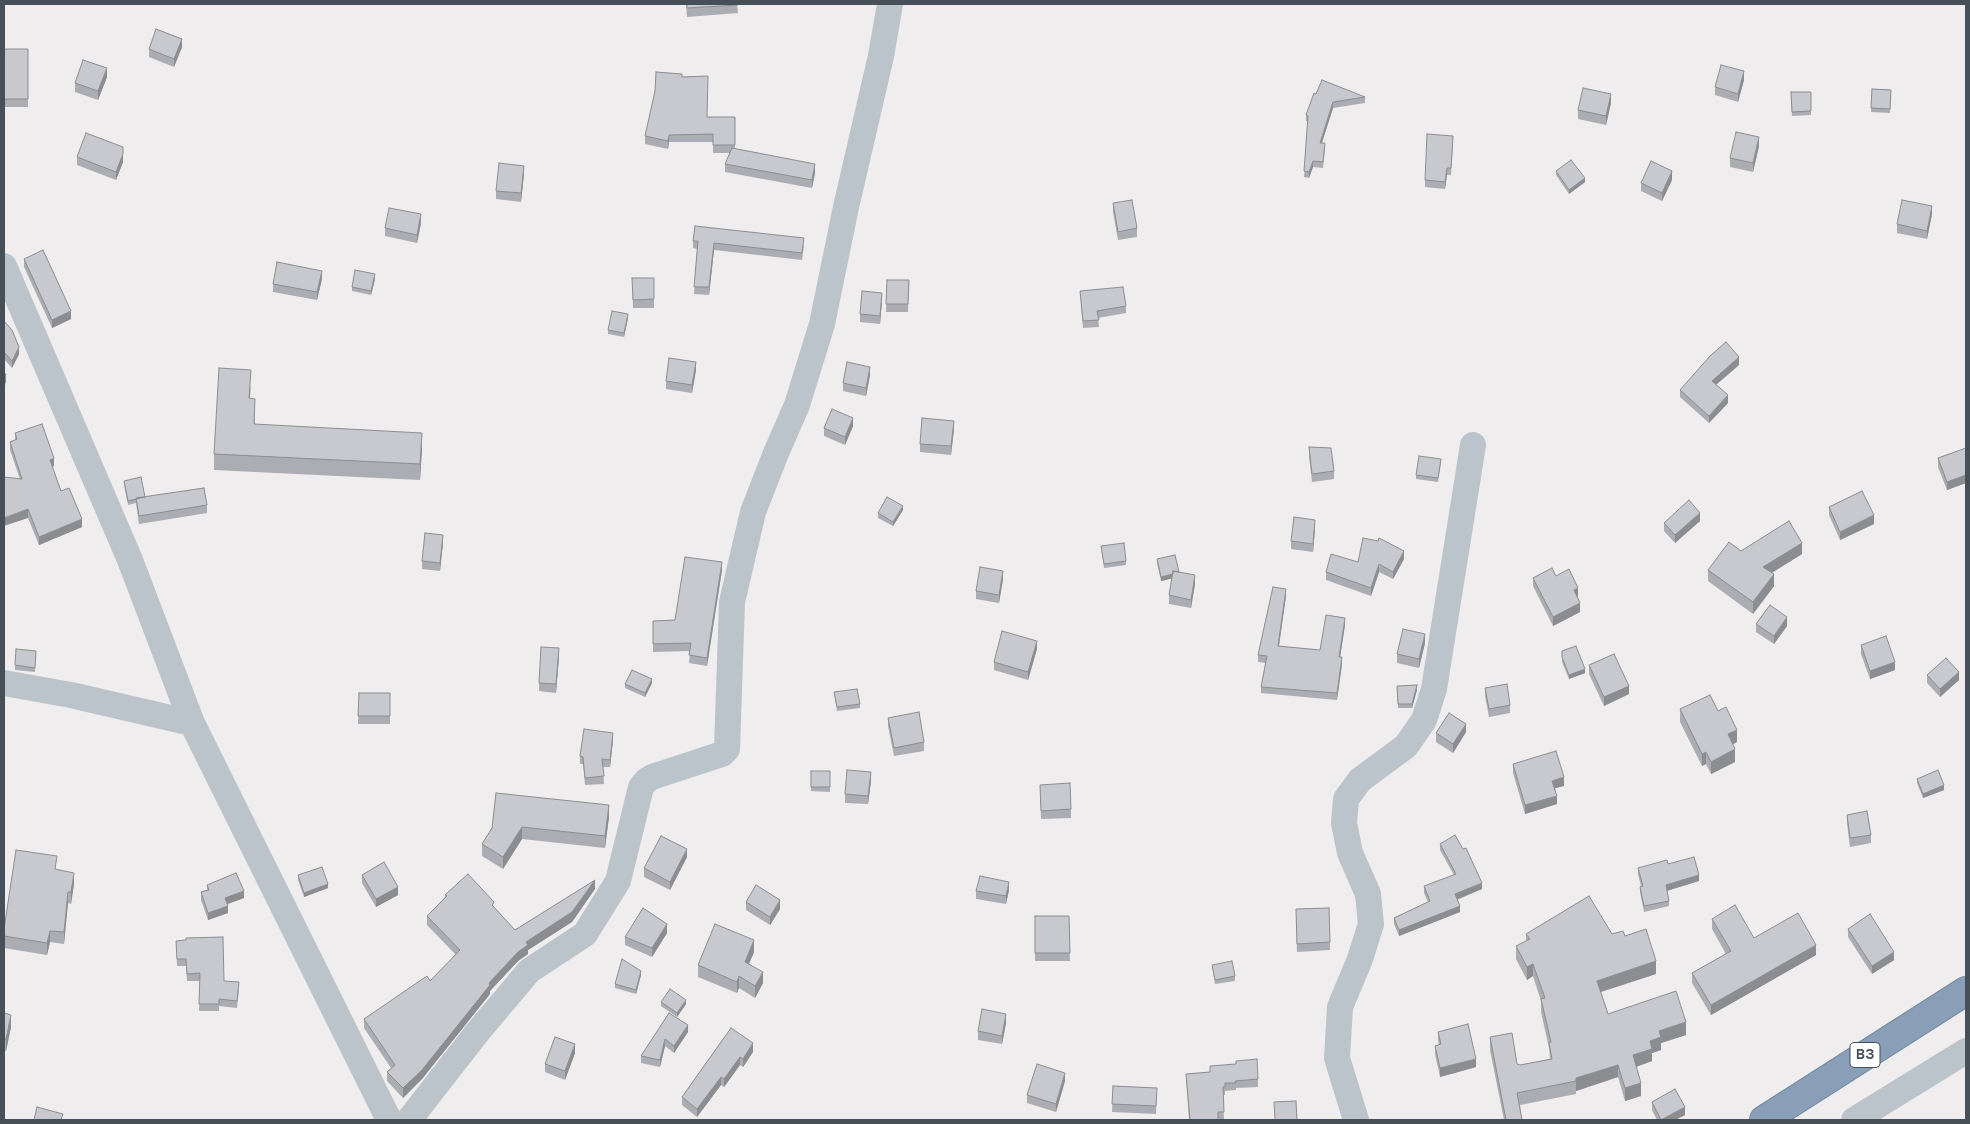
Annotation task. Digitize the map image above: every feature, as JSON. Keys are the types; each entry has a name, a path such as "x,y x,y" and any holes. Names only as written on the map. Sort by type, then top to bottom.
{"highway":[{"name":"B3","path":"1764,1120 1966,990"}],"street":[{"path":"409,1120 528,971 585,934 618,882 641,787 646,781 652,777 722,754 727,749 732,602 753,512 797,405 822,324 846,207 881,56 890,4"},
{"path":"4,266 130,560 192,723 389,1120"},
{"path":"1356,1120 1337,1058 1340,1007 1360,958 1371,924 1368,894 1350,853 1344,823 1346,799 1360,780 1406,746 1424,720 1434,689 1473,445"},
{"path":"4,683 192,723"},
{"path":"1854,1120 1966,1051"}],"building":[{"path":"687,4 737,4 738,5 687,8"},
{"path":"156,29 182,39 174,59 149,49"},
{"path":"4,49 28,49 28,99 4,99"},
{"path":"83,60 107,68 98,91 75,83"},
{"path":"1721,65 1744,71 1738,94 1715,87"},
{"path":"656,72 682,74 682,77 708,76 707,117 735,117 735,145 713,145 713,134 669,135 668,141 645,136 655,91"},
{"path":"1322,80 1365,97 1333,102 1320,143 1325,143 1323,162 1313,161 1309,172 1304,171 1308,116 1306,115 1314,93 1316,94"},
{"path":"1583,88 1611,94 1606,116 1578,110"},
{"path":"1872,89 1891,90 1890,109 1871,108"},
{"path":"1791,92 1811,92 1811,111 1792,112"},
{"path":"1736,132 1759,137 1753,163 1730,158"},
{"path":"86,133 123,147 123,154 116,172 77,157"},
{"path":"1427,134 1453,136 1451,168 1447,168 1445,182 1425,180"},
{"path":"732,148 815,164 812,180 725,164"},
{"path":"1571,160 1585,178 1569,190 1556,171"},
{"path":"1651,161 1672,171 1662,193 1641,183"},
{"path":"499,163 524,166 521,193 496,191"},
{"path":"1132,200 1137,228 1118,232 1113,203"},
{"path":"1902,200 1932,206 1927,231 1897,224"},
{"path":"389,208 421,214 417,235 385,228"},
{"path":"695,226 804,238 802,253 714,243 709,287 694,287 698,241 693,241"},
{"path":"43,250 71,311 52,320 24,259"},
{"path":"277,262 322,271 317,292 273,284"},
{"path":"355,270 375,274 371,291 352,287"},
{"path":"632,278 654,278 654,299 633,300"},
{"path":"887,280 909,280 908,304 886,304"},
{"path":"1123,287 1126,306 1097,311 1099,320 1083,321 1080,291"},
{"path":"862,291 882,293 880,316 860,314"},
{"path":"612,311 628,314 624,333 608,330"},
{"path":"4,321 12,330 19,347 12,361 4,352"},
{"path":"1726,342 1739,357 1712,381 1728,395 1709,416 1680,390 1710,356"},
{"path":"669,358 696,362 692,385 666,381"},
{"path":"847,362 870,367 866,388 843,383"},
{"path":"219,368 251,370 249,398 255,399 254,424 422,433 420,464 214,454"},
{"path":"832,409 853,418 845,437 824,428"},
{"path":"922,418 954,421 951,446 920,444"},
{"path":"42,424 54,458 50,460 61,491 69,488 82,519 39,537 28,509 4,518 4,477 22,479 10,442 17,439 15,433"},
{"path":"1309,447 1331,448 1334,471 1312,474"},
{"path":"1966,448 1966,475 1947,482 1938,458"},
{"path":"1419,456 1441,459 1438,478 1416,475"},
{"path":"141,477 145,497 128,501 124,481"},
{"path":"204,488 207,505 139,516 136,498"},
{"path":"1862,491 1874,515 1840,532 1829,507"},
{"path":"887,497 903,506 893,522 878,513"},
{"path":"1689,500 1700,513 1675,535 1664,523"},
{"path":"1294,517 1315,520 1313,544 1291,541"},
{"path":"1789,521 1802,543 1763,567 1774,574 1753,602 1708,570 1729,542 1741,551"},
{"path":"425,533 443,535 440,563 422,561"},
{"path":"1363,538 1378,541 1379,538 1404,551 1393,572 1379,564 1371,588 1326,572 1331,554 1358,562"},
{"path":"1124,543 1126,561 1104,564 1101,546"},
{"path":"1175,555 1179,572 1173,571 1173,574 1161,577 1157,559"},
{"path":"685,557 722,562 707,658 689,655 691,643 653,644 653,621 675,620"},
{"path":"980,567 1003,571 999,595 976,591"},
{"path":"1552,568 1556,576 1569,569 1578,588 1574,590 1580,603 1553,617 1533,578"},
{"path":"1173,571 1195,575 1191,600 1169,595"},
{"path":"1273,587 1286,589 1278,646 1320,650 1326,615 1345,618 1339,657 1342,657 1337,693 1261,687 1267,656 1258,655"},
{"path":"1770,605 1787,617 1774,636 1756,624"},
{"path":"1403,629 1425,634 1419,659 1397,654"},
{"path":"1002,631 1037,641 1028,672 994,662"},
{"path":"1886,636 1895,662 1870,671 1861,645"},
{"path":"1576,646 1585,669 1569,675 1562,657 1562,651"},
{"path":"541,647 559,648 556,684 539,683"},
{"path":"16,649 36,651 35,668 15,665"},
{"path":"1614,654 1629,686 1604,697 1589,665"},
{"path":"1946,658 1959,672 1940,689 1927,675"},
{"path":"632,670 652,679 645,693 625,684"},
{"path":"1507,684 1510,705 1489,709 1485,688"},
{"path":"1417,685 1412,704 1398,704 1397,686"},
{"path":"857,689 860,704 837,707 834,692"},
{"path":"359,693 390,693 390,716 358,716"},
{"path":"1710,695 1718,711 1726,707 1737,730 1728,734 1735,749 1711,762 1706,752 1702,754 1680,709"},
{"path":"919,712 924,742 894,748 888,718"},
{"path":"1449,713 1466,724 1453,744 1436,733"},
{"path":"584,729 613,733 610,760 602,759 604,776 585,778 583,757 580,756"},
{"path":"1556,751 1564,777 1552,781 1557,796 1525,805 1513,764"},
{"path":"847,770 871,772 868,796 845,794"},
{"path":"1938,770 1944,785 1923,794 1917,779"},
{"path":"811,771 830,771 830,787 811,787"},
{"path":"1070,783 1071,809 1041,811 1040,785"},
{"path":"496,793 609,805 605,836 522,827 503,857 482,844 492,828"},
{"path":"1867,811 1871,835 1850,838 1847,815"},
{"path":"1455,835 1463,849 1466,848 1482,883 1455,894 1460,906 1399,930 1394,918 1430,901 1424,886 1456,874 1440,844"},
{"path":"661,836 687,849 670,882 644,868"},
{"path":"16,850 57,856 55,869 74,873 71,892 68,892 64,932 50,931 47,943 4,936"},
{"path":"1694,857 1699,875 1666,885 1669,901 1644,906 1640,887 1643,886 1638,868 1667,860 1668,864"},
{"path":"384,862 398,887 376,899 362,875"},
{"path":"322,867 328,884 304,893 298,875"},
{"path":"236,873 244,891 225,898 228,906 208,913 201,892 209,890 207,885"},
{"path":"468,874 494,902 492,905 515,930 595,880 572,912 526,942 528,945 518,952 489,983 490,985 422,1070 403,1088 387,1072 395,1065 364,1019 427,976 430,981 460,950 427,916 447,896 445,895"},
{"path":"980,876 1009,882 1006,896 976,891"},
{"path":"756,885 780,900 770,917 746,902"},
{"path":"1589,896 1612,934 1623,931 1625,936 1646,929 1656,961 1597,981 1608,1014 1676,991 1686,1022 1659,1031 1661,1037 1650,1041 1652,1049 1633,1055 1641,1083 1625,1088 1618,1065 1576,1078 1576,1081 1517,1093 1522,1120 1506,1120 1490,1037 1512,1033 1517,1064 1552,1059 1549,1043 1551,1042 1541,999 1545,998 1533,964 1527,967 1516,946 1530,939 1526,934"},
{"path":"1735,905 1754,938 1798,913 1816,945 1711,1005 1692,973 1731,951 1712,919"},
{"path":"643,908 667,924 652,948 625,937"},
{"path":"1329,908 1330,942 1297,944 1296,909"},
{"path":"1870,914 1894,952 1872,966 1848,929"},
{"path":"1035,916 1069,916 1070,953 1035,953"},
{"path":"715,924 754,940 745,962 763,972 755,986 739,976 737,982 698,965"},
{"path":"223,937 224,981 239,982 237,1001 219,999 219,1004 199,1004 200,973 187,974 186,959 177,959 176,941 186,940 186,938"},
{"path":"622,959 641,971 636,990 615,984"},
{"path":"1232,961 1235,976 1215,980 1212,965"},
{"path":"670,989 686,1000 677,1013 661,1002"},
{"path":"982,1009 1006,1014 1002,1036 978,1031"},
{"path":"4,1013 11,1015 6,1039 4,1039"},
{"path":"669,1013 688,1025 674,1046 665,1039 660,1060 641,1056"},
{"path":"1468,1024 1476,1059 1440,1068 1435,1046 1441,1044 1438,1032"},
{"path":"731,1028 753,1043 743,1059 740,1057 724,1079 721,1077 697,1109 682,1097"},
{"path":"555,1037 575,1044 565,1071 545,1064"},
{"path":"1257,1059 1258,1079 1225,1083 1225,1087 1223,1087 1224,1112 1218,1112 1218,1120 1190,1120 1186,1074 1210,1072 1210,1066 1236,1064 1236,1061"},
{"path":"1037,1064 1065,1073 1056,1104 1027,1095"},
{"path":"1113,1086 1157,1088 1156,1106 1112,1104"},
{"path":"1675,1089 1685,1107 1661,1120 1652,1102"},
{"path":"1296,1101 1297,1120 1275,1120 1274,1102"},
{"path":"37,1107 63,1114 61,1120 34,1120"}]}
